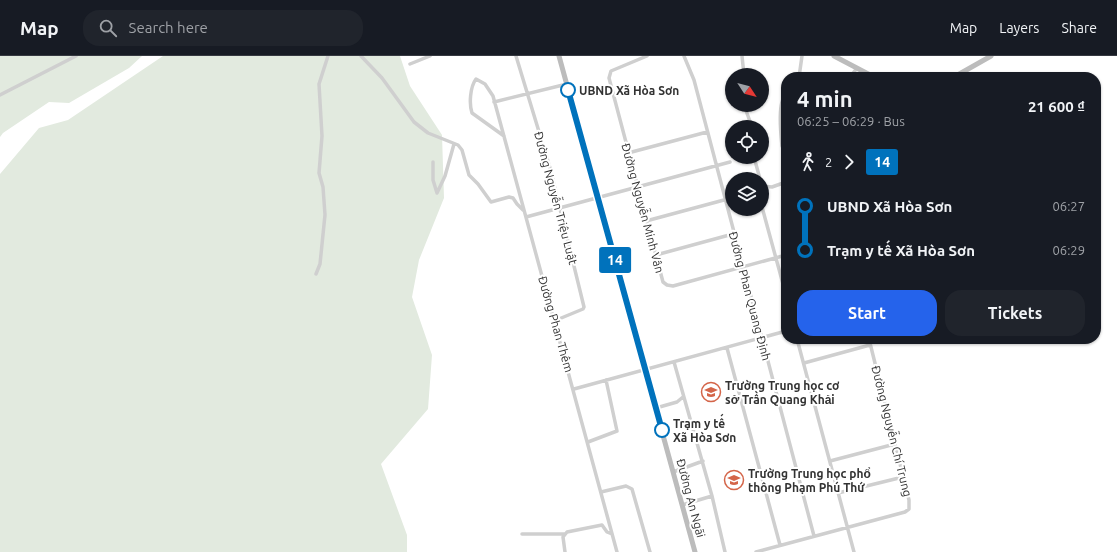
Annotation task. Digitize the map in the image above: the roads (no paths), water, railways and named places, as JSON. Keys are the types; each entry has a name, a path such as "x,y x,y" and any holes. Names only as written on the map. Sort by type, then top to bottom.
{"main road":[{"name":"Đường An Ngãi","path":"559,56 695,552"},
{"path":"834,56 865,72"},
{"path":"963,72 991,56"}],"street":[{"path":"0,95 76,56"},
{"path":"316,274 320,264 325,215 323,187 319,173 322,136 319,84 328,56"},
{"path":"361,56 382,78 414,122 428,133 454,144 462,150 469,175 478,184 488,200 491,202 509,197 513,198 523,210"},
{"path":"410,64 430,56"},
{"name":"Đường Nguyễn Triệu Luật","path":"516,56 550,168 584,307 583,309 554,321"},
{"name":"Đường Nguyễn Minh Vân","path":"647,56 614,69 609,74 637,188 663,282 667,285 673,286 781,256"},
{"name":"Đường Phan Quang Định","path":"684,56 694,80 715,166 814,536"},
{"path":"742,56 743,68"},
{"path":"800,72 802,56"},
{"path":"854,72 857,68"},
{"name":"Đường Phan Thêm","path":"504,136 472,113 470,108 472,86 476,79 485,84 493,96 494,102 504,136 523,210 574,389 617,552"},
{"path":"494,102 567,84"},
{"path":"781,109 781,132"},
{"path":"628,153 707,132"},
{"path":"433,162 433,180 437,193 445,176 454,144"},
{"path":"526,217 598,199 725,163"},
{"path":"769,187 781,184"},
{"path":"646,221 724,200"},
{"path":"764,216 781,277"},
{"path":"656,255 733,234"},
{"path":"574,389 781,332"},
{"path":"798,344 854,552"},
{"path":"804,363 870,345"},
{"name":"Đường Nguyễn Chí Trung","path":"756,552 905,512 909,509 903,477 870,345"},
{"path":"727,348 780,545"},
{"path":"674,362 683,397 703,461 725,552"},
{"path":"588,442 617,431 606,380"},
{"path":"656,408 677,402 683,397"},
{"path":"830,461 895,444"},
{"path":"673,472 703,461"},
{"path":"838,493 903,477"},
{"path":"601,492 626,486 632,489 650,552"},
{"path":"682,505 712,496"},
{"path":"522,534 565,534 571,530 609,523"},
{"path":"602,525 606,532 612,534"},
{"path":"565,534 563,543 565,552"}],"place":[{"name":"UBND Xã Hòa Sơn","path":"568,90"},
{"name":"Trường Trung học cơ sở Trần Quang Khải","path":"711,392"},
{"name":"Trạm y tế Xã Hòa Sơn","path":"662,430"},
{"name":"Trường Trung học phổ thông Phạm Phú Thứ","path":"734,480"}]}
